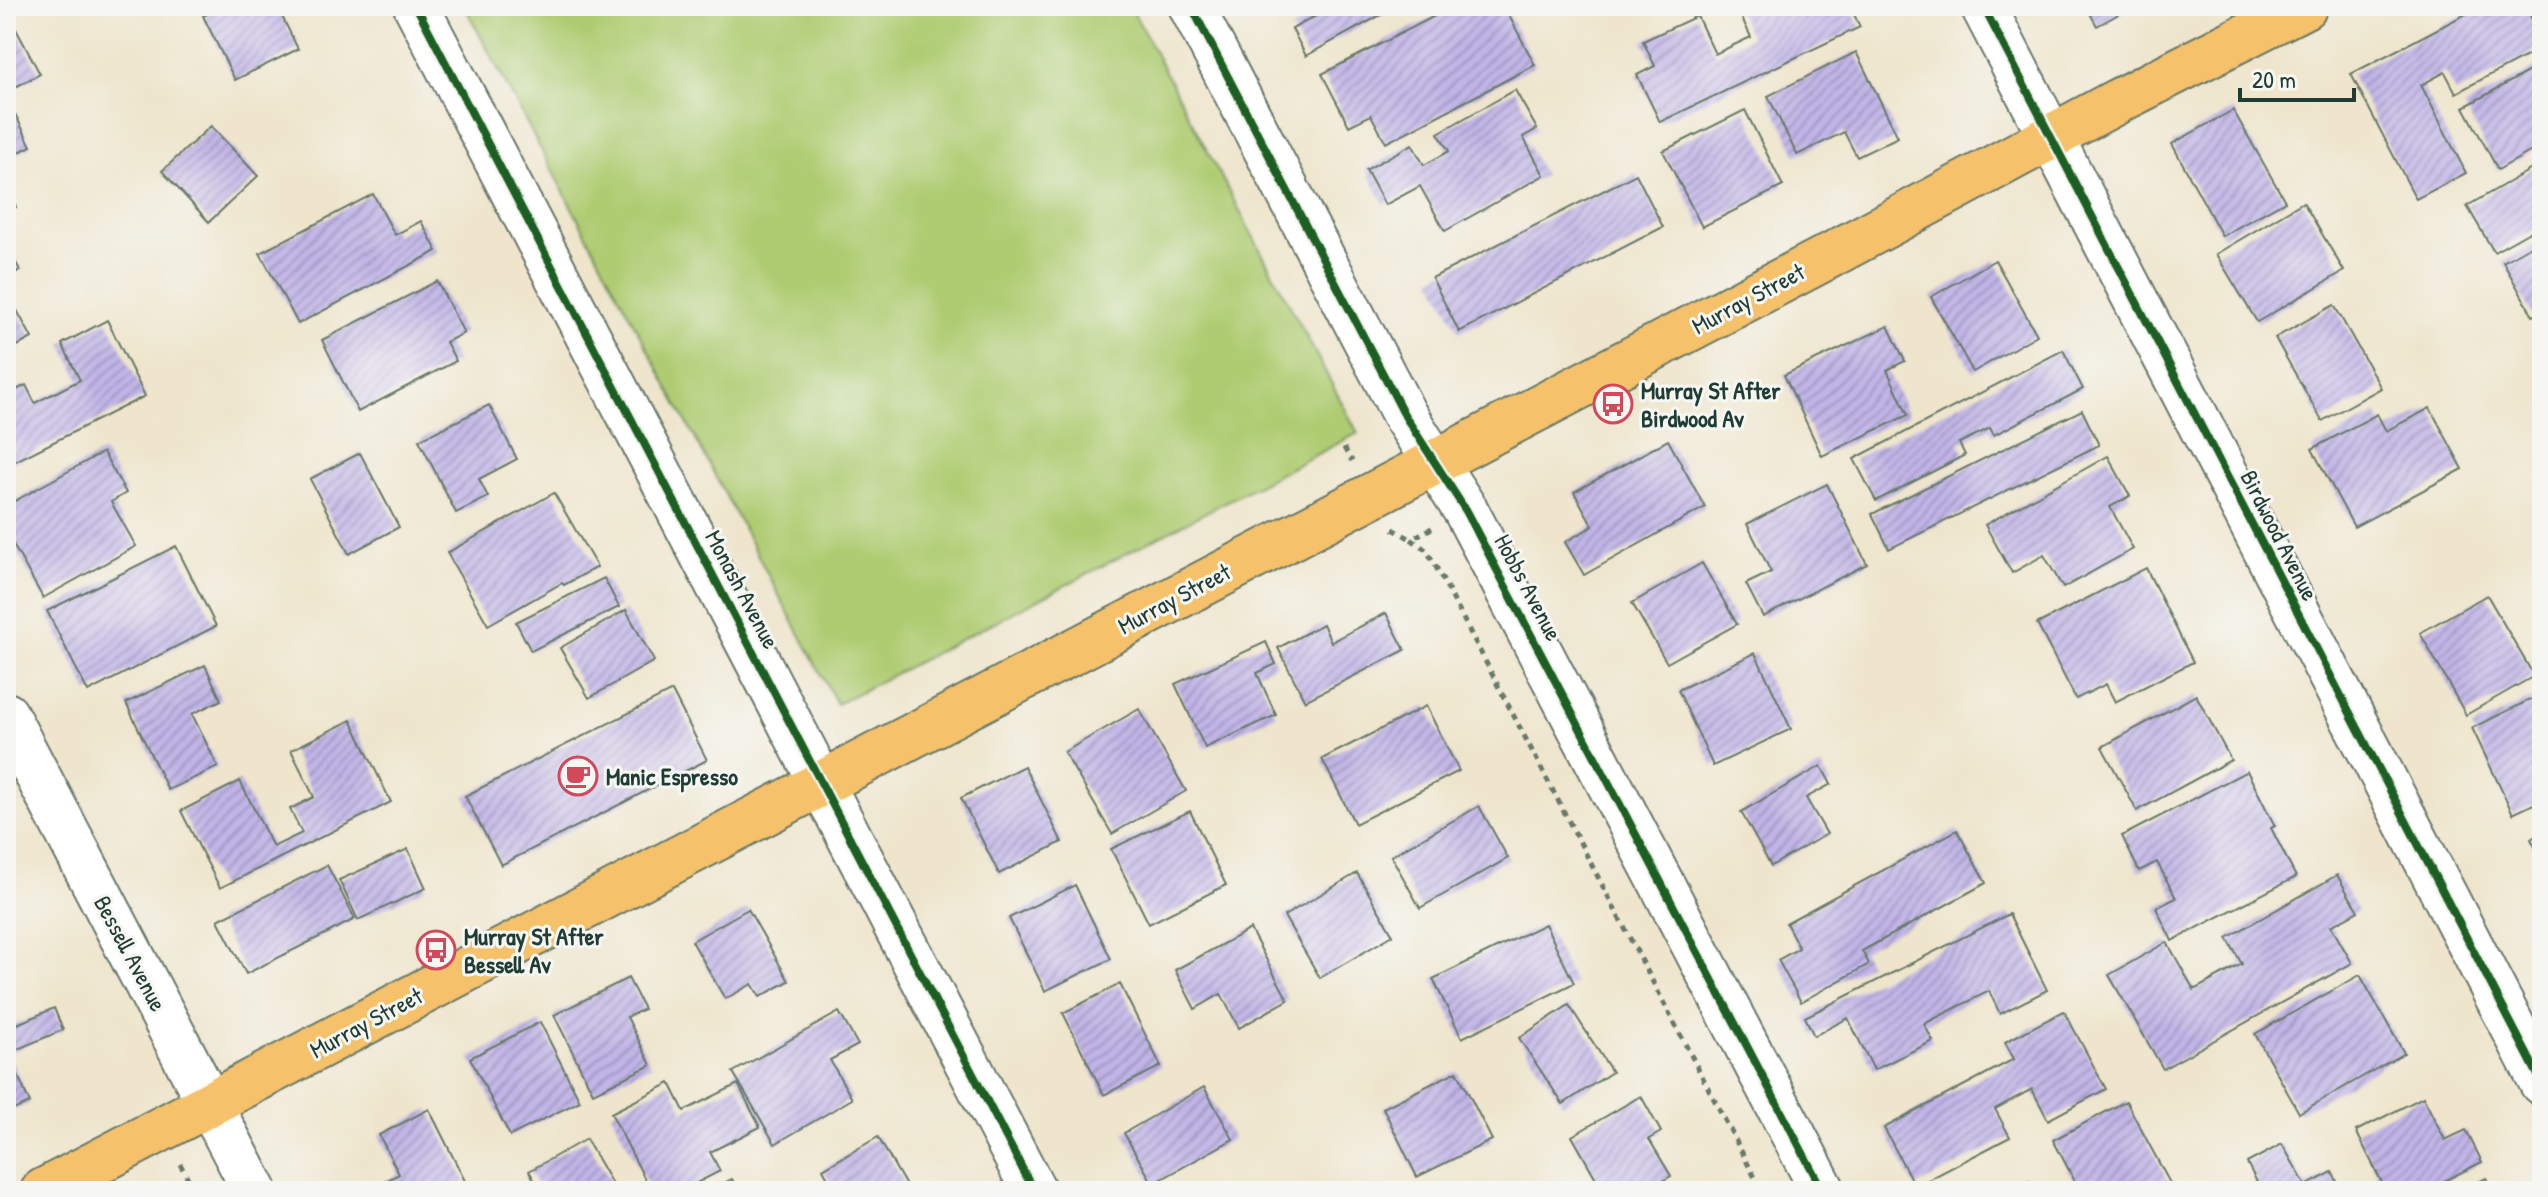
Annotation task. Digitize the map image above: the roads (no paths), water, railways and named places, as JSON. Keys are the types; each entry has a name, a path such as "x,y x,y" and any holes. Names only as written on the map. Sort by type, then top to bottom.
{"main road":[{"name":"Murray Street","path":"43,1191 2305,6"}],"street":[{"name":"Monash Avenue","path":"416,6 1034,1191"},
{"name":"Hobbs Avenue","path":"1191,6 1405,416 1473,524 1823,1191"},
{"name":"Birdwood Avenue","path":"1983,6 2542,1083"},
{"name":"Bessell Avenue","path":"6,715 255,1191"}],"place":[{"name":"Murray St After Birdwood Av","path":"1613,404"},
{"name":"Manic Espresso","path":"578,776"},
{"name":"Murray St After Bessell Av","path":"436,950"}]}
